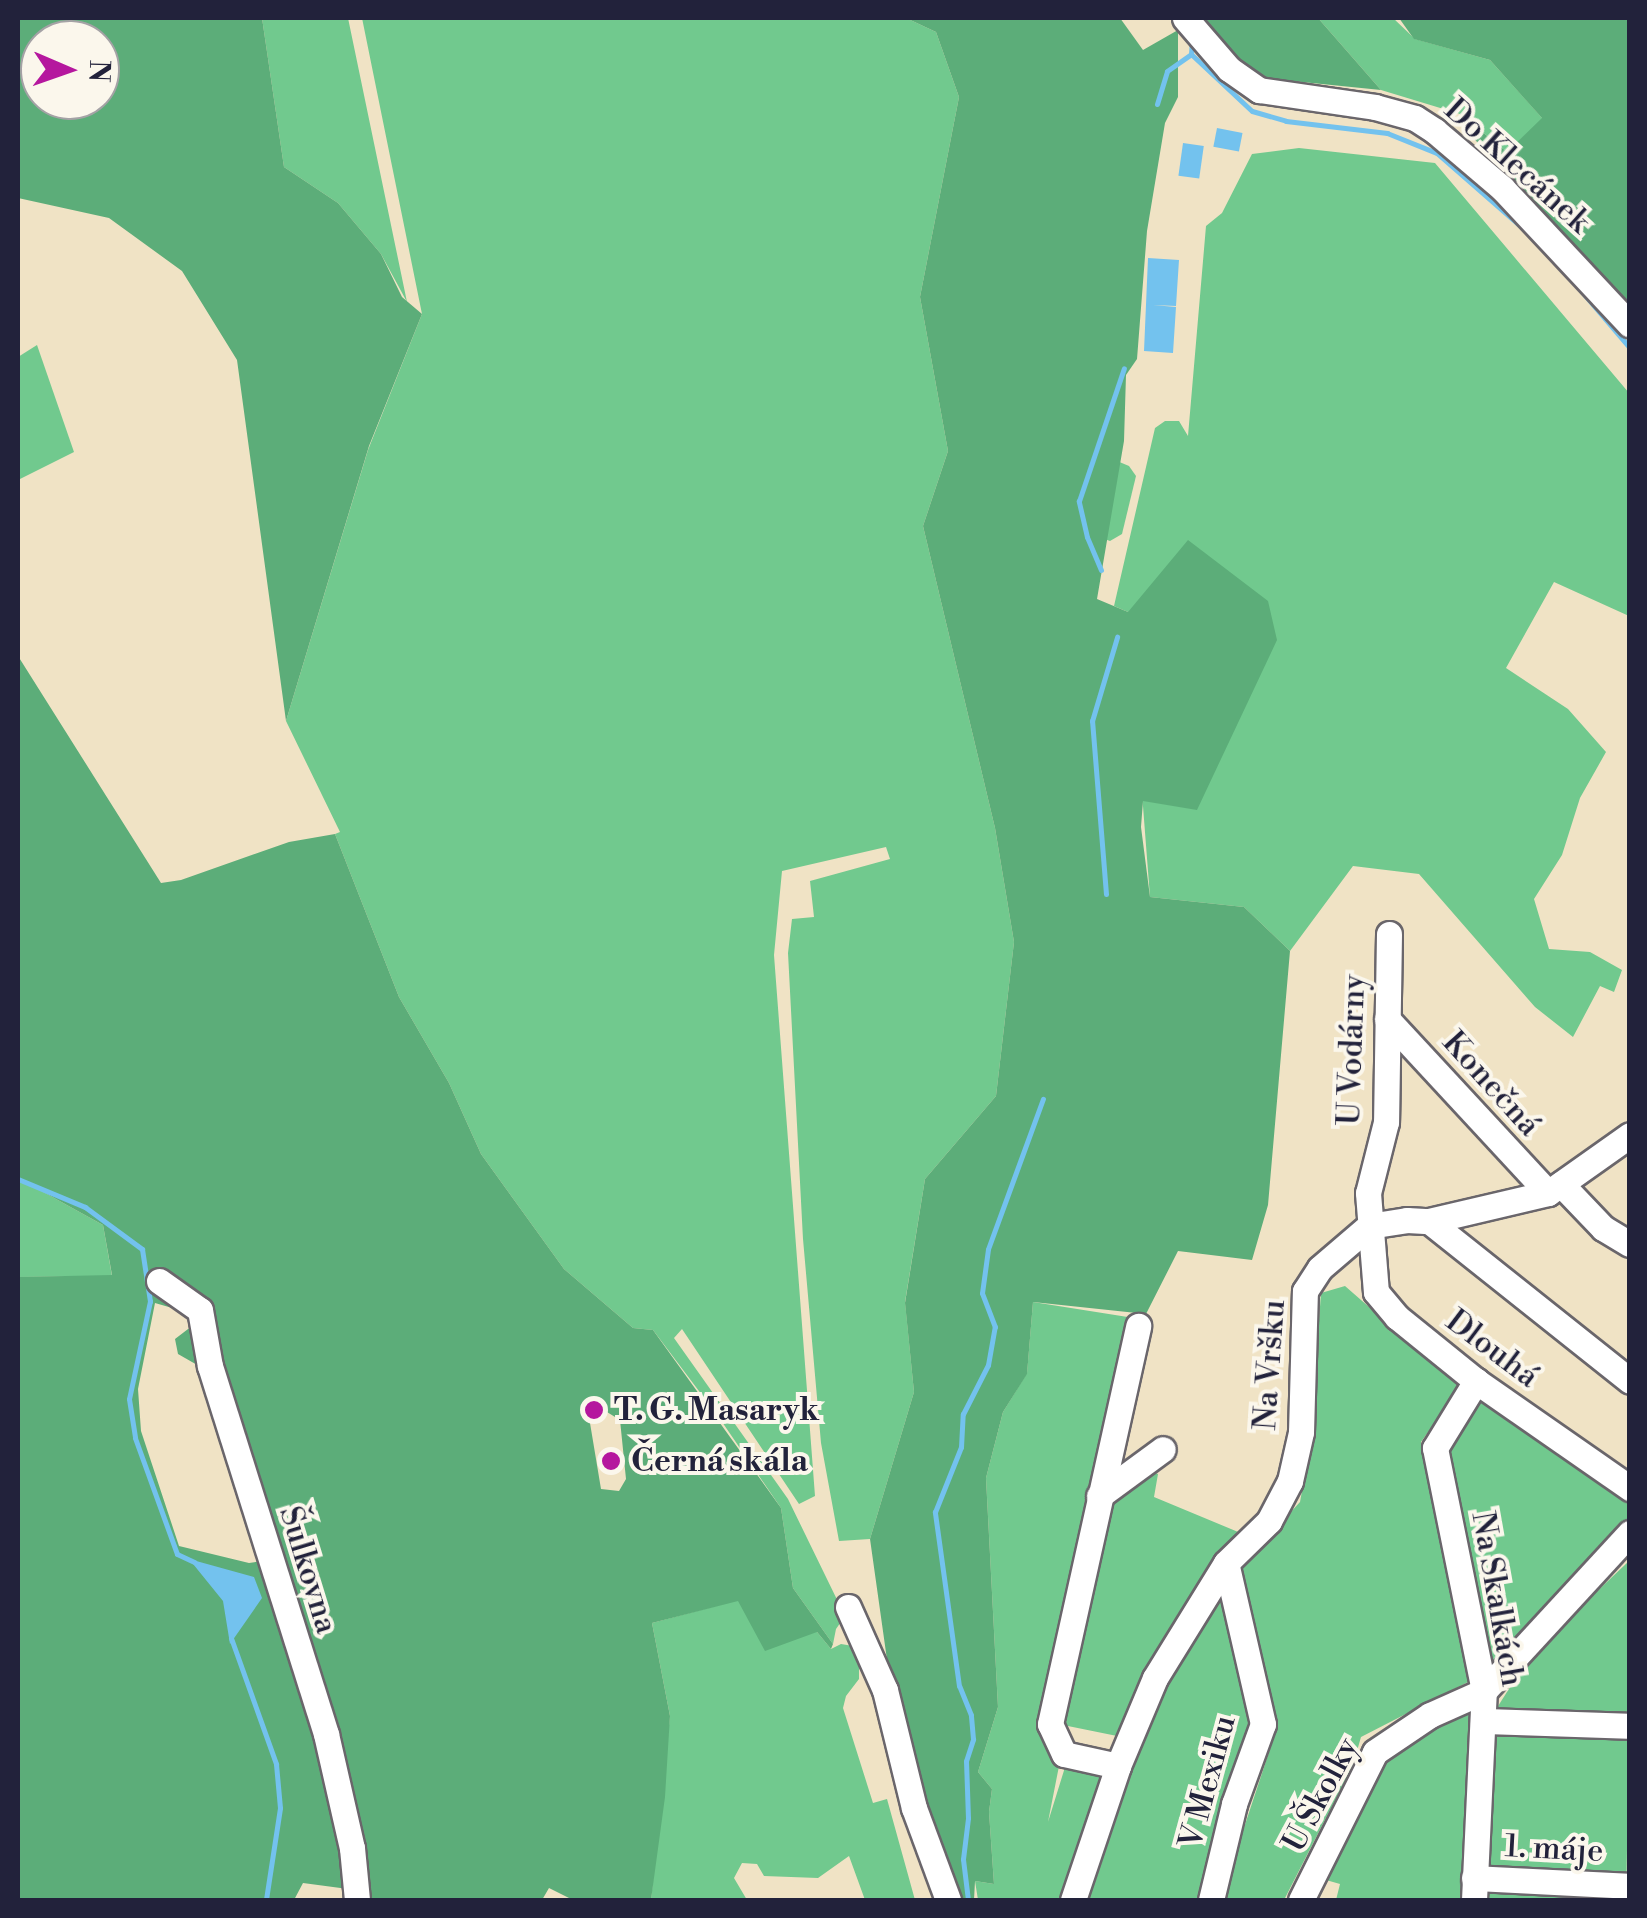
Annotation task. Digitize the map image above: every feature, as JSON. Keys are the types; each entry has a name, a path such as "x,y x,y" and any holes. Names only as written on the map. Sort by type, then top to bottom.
{"street":[{"name":"Do Klecánek","path":"1185,18 1229,70 1260,90 1375,107 1415,118 1435,131 1502,188 1630,325"},
{"name":"U Vodárny","path":"1369,1226 1368,1193 1386,1122 1389,934"},
{"name":"Konečná","path":"1388,1019 1554,1189 1630,1244"},
{"path":"1369,1226 1429,1221 1554,1189 1630,1135"},
{"path":"1429,1221 1630,1381"},
{"name":"Dlouhá","path":"1369,1226 1376,1292 1397,1318 1476,1380 1630,1488"},
{"name":"Na Vršku","path":"1073,1900 1118,1766 1155,1678 1226,1563 1269,1522 1290,1482 1302,1432 1305,1291 1331,1256 1369,1226"},
{"name":"Šulkovna","path":"159,1282 200,1310 210,1366 326,1734 352,1848 356,1900"},
{"path":"1118,1766 1064,1754 1050,1724 1138,1326"},
{"name":"Na Skalkách","path":"1474,1889 1484,1690 1436,1448 1476,1380"},
{"path":"1099,1496 1163,1449"},
{"name":"U Školky","path":"1301,1900 1375,1752 1430,1715 1484,1690 1630,1533"},
{"name":"V Mexiku","path":"1211,1900 1234,1804 1264,1724 1226,1563"},
{"path":"848,1607 884,1690 914,1808 948,1900"},
{"path":"1482,1721 1630,1726"},
{"name":"1. máje","path":"1474,1889 1630,1886"}],"green space":[{"path":"18,18 262,18 284,167 338,203 381,254 402,297 422,314 369,446 286,721 237,360 182,271 109,218 18,198"},
{"path":"262,18 348,18 407,302 381,254 338,203 284,167"},
{"path":"362,18 906,18 936,32 959,97 920,297 948,451 923,526 995,828 1014,942 996,1096 925,1179 905,1302 914,1392 870,1539 839,1541 821,1443 803,1239 788,953 792,919 814,917 810,881 890,859 886,847 782,871 774,955 815,1496 799,1504 682,1329 674,1338 788,1499 845,1616 836,1629 833,1644 793,1588 781,1508 720,1419 653,1330 633,1328 564,1269 481,1154 449,1083 399,997 335,834 340,832 286,721 368,450 422,314"},
{"path":"906,18 1120,18 1143,50 1178,30 1178,97 1165,123 1147,231 1137,359 1126,375 1124,441 1097,599 1128,612 1188,540 1268,601 1277,640 1197,810 1143,801 1141,827 1150,897 1244,907 1290,951 1268,1205 1252,1260 1178,1251 1146,1314 1033,1302 1027,1374 1003,1412 986,1478 998,1707 978,1772 992,1789 989,1812 994,1884 975,1881 974,1900 959,1900 941,1864 890,1681 870,1539 914,1392 905,1303 925,1179 996,1096 1014,942 995,828 923,526 948,451 920,297 959,97 936,32"},
{"path":"1201,18 1318,18 1381,90 1253,77"},
{"path":"1318,18 1393,18 1415,39 1490,60 1543,119 1507,152 1460,114 1381,90"},
{"path":"1399,18 1629,18 1629,310 1587,271 1460,122 1460,114 1507,152 1542,118 1490,60 1414,39"},
{"path":"1299,148 1435,163 1629,393 1629,616 1554,582 1506,668 1568,709 1606,752 1580,798 1562,855 1534,899 1549,949 1590,952 1622,970 1614,992 1600,986 1573,1037 1535,1007 1419,874 1353,866 1290,951 1244,907 1150,897 1128,612 1114,606 1155,428 1165,421 1179,421 1188,436 1206,226 1222,213 1252,154"},
{"path":"37,345 74,452 18,480 18,357"},
{"path":"1117,461 1129,466 1136,476 1122,534 1110,541 1099,537"},
{"path":"18,656 161,883 181,880 289,842 335,834 399,997 449,1083 481,1154 564,1269 633,1328 653,1330 781,1508 793,1588 833,1644 831,1649 817,1632 765,1651 738,1601 652,1623 670,1716 665,1797 651,1900 573,1900 549,1888 542,1900 350,1900 348,1889 303,1883 294,1900 18,1900 18,1277 112,1275 103,1225 18,1178","holes":["155,1303 186,1312 192,1326 175,1339 178,1354 199,1366 262,1561 249,1563 179,1546 141,1431 138,1389","602,1409 620,1420 626,1479 619,1491 601,1489 590,1411"]},
{"path":"18,1178 103,1225 112,1276 18,1277"},
{"path":"1345,1286 1457,1384 1458,1390 1421,1442 1470,1681 1361,1737 1353,1765 1284,1900 1220,1900 1277,1728 1241,1566 1300,1502 1310,1446 1321,1293"},
{"path":"1033,1302 1134,1318 1044,1736 1060,1761 1048,1822 1066,1764 1106,1772 1063,1900 978,1900 975,1881 994,1884 989,1812 992,1789 978,1772 998,1707 986,1478 1003,1412 1027,1373"},
{"path":"1479,1392 1629,1499 1629,1521 1503,1660 1490,1663 1445,1439"},
{"path":"1144,1469 1158,1474 1154,1497 1243,1534 1122,1737 1058,1724 1102,1501"},
{"path":"1629,1561 1629,1718 1493,1714 1531,1654"},
{"path":"1220,1579 1252,1727 1201,1900 1081,1900 1085,1887 1093,1888 1137,1757 1165,1692 1158,1689"},
{"path":"738,1600 817,1632 831,1649 841,1644 859,1647 859,1679 846,1696 843,1708 873,1803 887,1799 915,1900 865,1900 849,1856 818,1878 764,1876 757,1864 742,1863 734,1878 747,1900 651,1900 670,1716 652,1623"},
{"path":"1460,1710 1471,1710 1463,1900 1336,1900 1340,1884 1326,1880 1375,1763"},
{"path":"1489,1734 1629,1736 1627,1873 1487,1871"},
{"path":"1484,1887 1629,1893 1629,1900 1483,1900"}],"water":[{"path":"1217,128 1243,133 1239,152 1213,147"},
{"path":"1183,143 1204,146 1199,179 1178,176"},
{"path":"1148,258 1179,260 1176,306 1153,305 1176,307 1173,353 1144,351"},
{"path":"189,1559 254,1577 262,1598 230,1644 223,1601"}],"waterway":[{"path":"1157,104 1167,71 1191,54 1192,41"},
{"path":"1191,54 1252,111 1286,121 1387,133 1437,153 1525,230"},
{"path":"1577,286 1630,348"},
{"path":"1101,570 1087,537 1079,501 1124,368"},
{"path":"1106,894 1092,721 1117,637"},
{"path":"968,1900 963,1859 968,1818 966,1761 973,1739 971,1715 959,1686 935,1512 961,1447 963,1414 988,1365 995,1327 982,1293 988,1249 1043,1099"},
{"path":"18,1179 85,1207 142,1249 150,1301 129,1399 135,1438 177,1554 194,1562"},
{"path":"231,1638 276,1764 280,1808 266,1900"}],"place":[{"name":"T. G. Masaryk","path":"594,1410"},
{"name":"Černá skála","path":"611,1461"}]}
